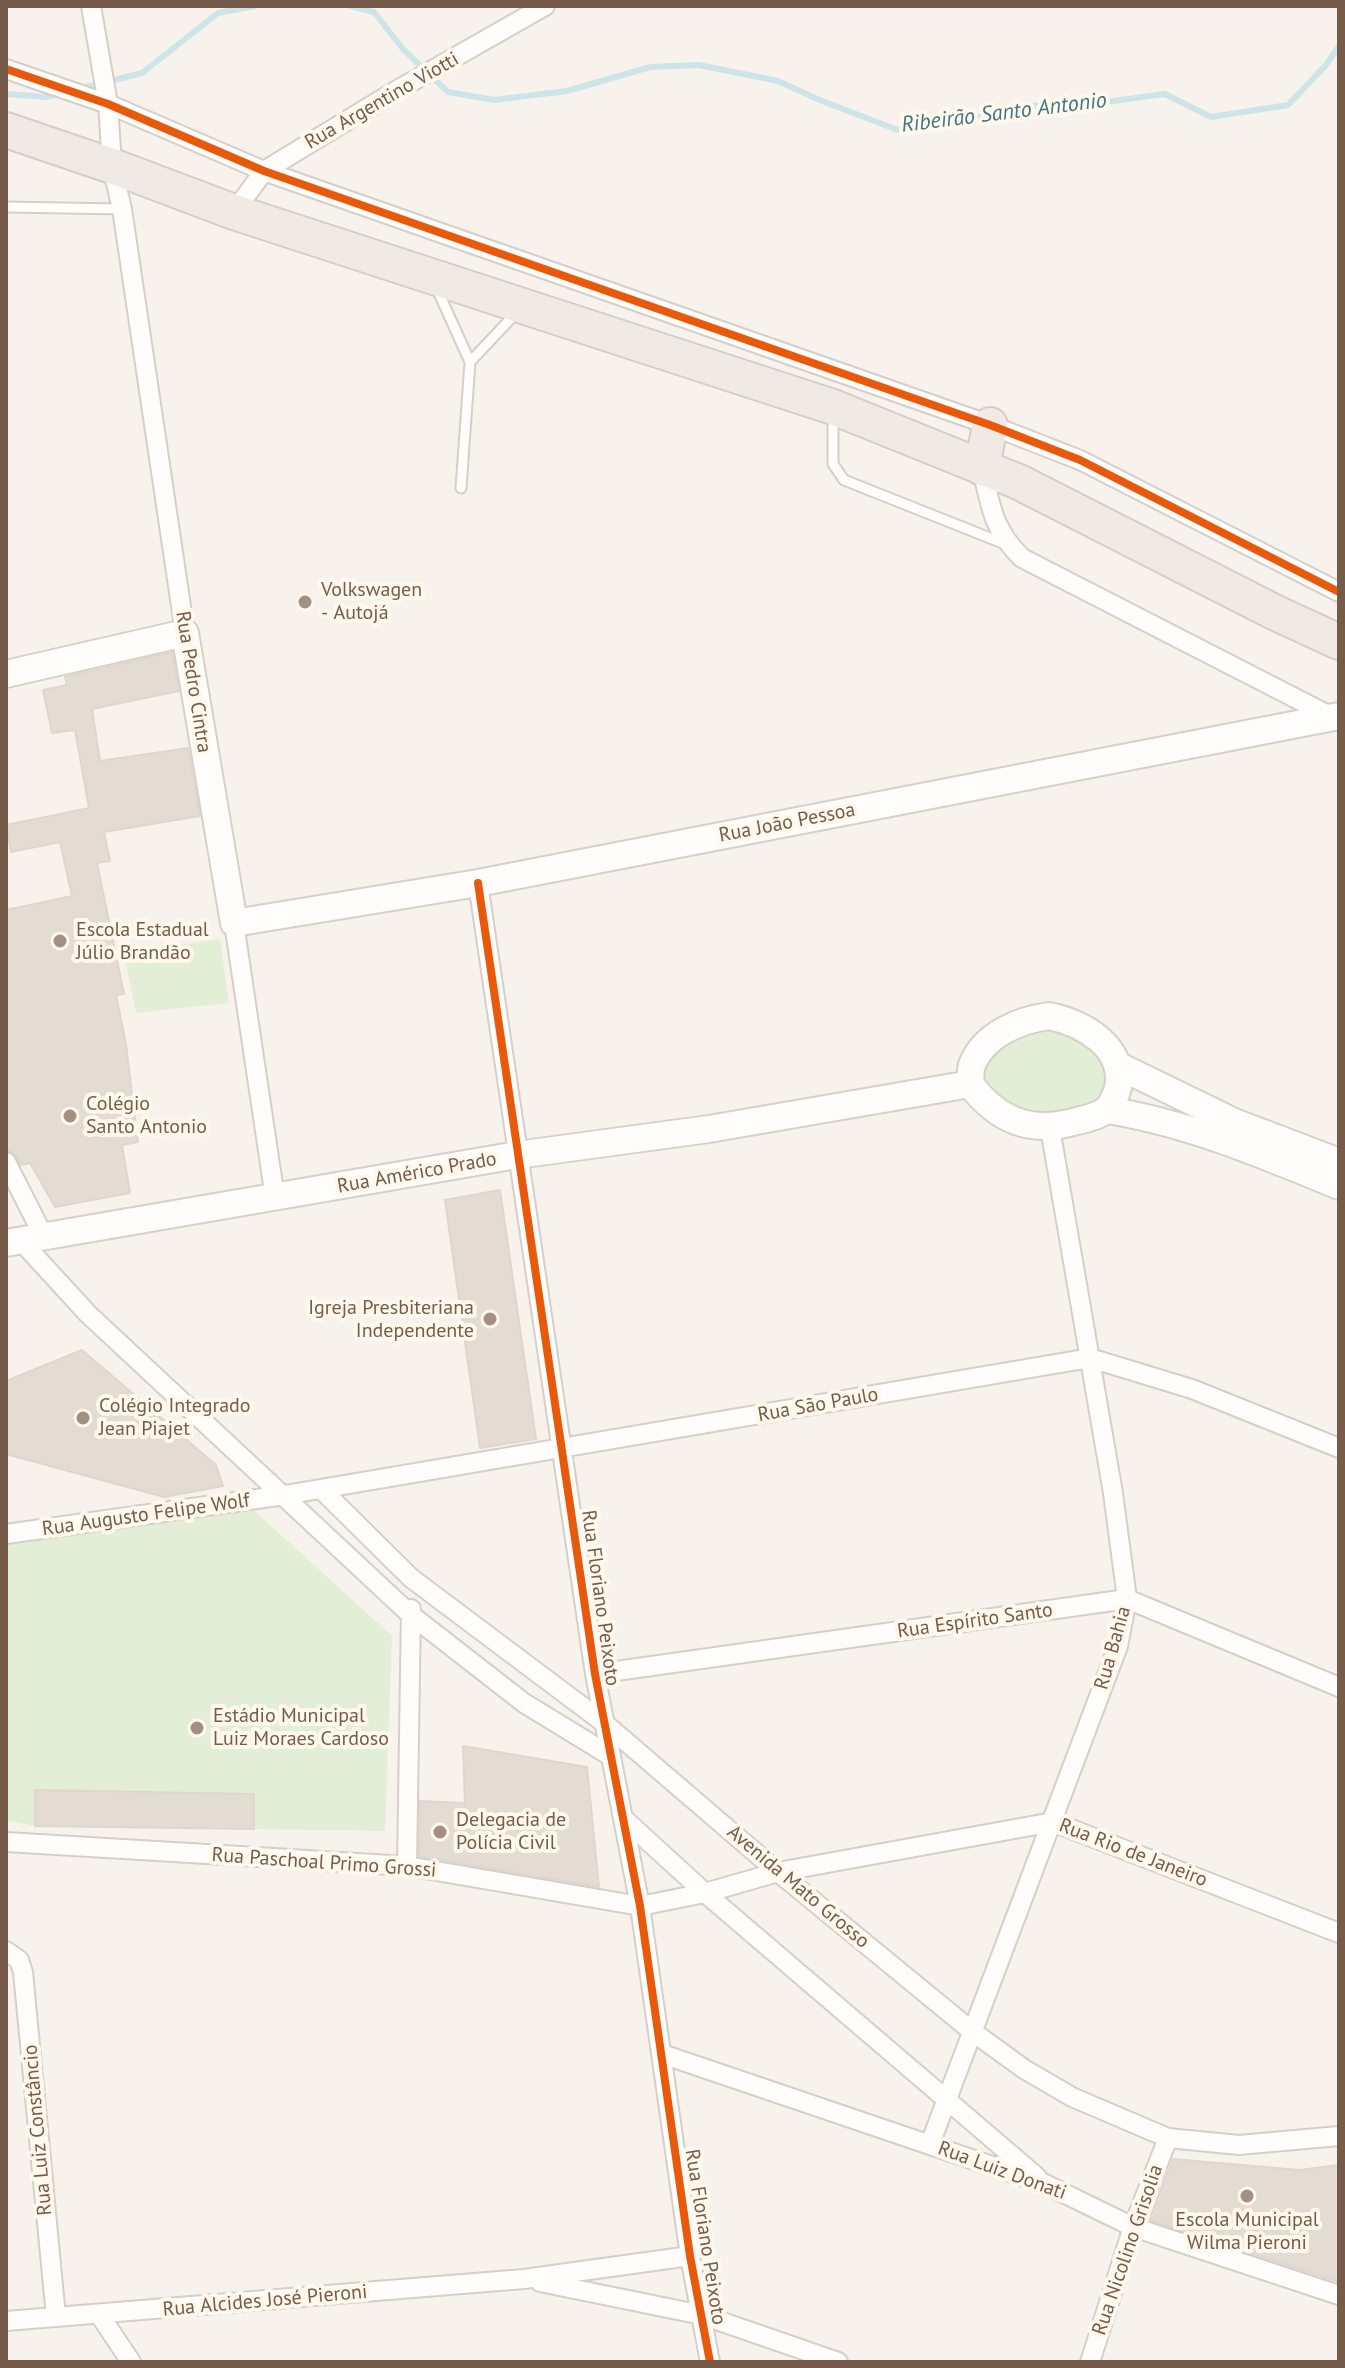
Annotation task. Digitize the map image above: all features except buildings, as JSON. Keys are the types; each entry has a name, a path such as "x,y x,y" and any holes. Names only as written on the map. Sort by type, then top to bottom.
{"highway":[{"path":"6,130 234,212 833,407 1019,482 1339,642"},
{"path":"982,468 990,425"}],"street":[{"name":"Rua Pedro Cintra","path":"91,6 108,104 112,166 122,209 185,633 234,923 275,1198"},
{"name":"Rua Argentino Viotti","path":"234,212 264,171 545,6"},
{"path":"6,69 108,104 264,171 990,425 1080,460 1339,592"},
{"path":"982,468 993,519 1008,545 1022,558 1335,716"},
{"path":"6,674 185,633"},
{"name":"Rua João Pessoa","path":"234,923 478,883 1335,716"},
{"name":"Rua Floriano Peixoto","path":"478,883 595,1674 640,1906 690,2256 710,2362"},
{"path":"1107,1110 1117,1093 1117,1065 1104,1044 1087,1029 1071,1021 1049,1016 1026,1019 1004,1030 972,1064 970,1084 985,1103 1025,1125 1050,1128 1107,1110 1145,1116 1247,1149 1339,1186"},
{"path":"1117,1065 1234,1122 1339,1162"},
{"name":"Rua Américo Prado","path":"19,1236 275,1198 517,1155 709,1129 970,1084"},
{"name":"Rua Bahia","path":"930,2144 1118,1646 1127,1599 1050,1128"},
{"path":"6,1162 19,1236 88,1314 411,1615 524,1703 609,1755"},
{"name":"Rua São Paulo","path":"285,1495 1090,1358 1192,1389 1339,1448"},
{"name":"Avenida Mato Grosso","path":"321,1489 411,1578 603,1722 778,1872 973,2032 1024,2069 1072,2097 1168,2138 1239,2145 1339,2136"},
{"name":"Rua Augusto Felipe Wolf","path":"6,1534 285,1495"},
{"path":"407,1866 411,1578"},
{"path":"1127,1599 1339,1687"},
{"name":"Rua Espírito Santo","path":"595,1674 1127,1599"},
{"path":"624,1819 705,1893 1045,2184"},
{"name":"Rua Rio de Janeiro","path":"640,1906 705,1893 778,1872 1053,1822 1339,1933"},
{"name":"Rua Paschoal Primo Grossi","path":"6,1842 407,1866 640,1906"},
{"name":"Rua Luiz Constâncio","path":"6,1951 19,1960 23,1972 56,2317"},
{"name":"Rua Luiz Donati","path":"662,2054 1045,2184 1133,2227 1339,2295"},
{"name":"Rua Nicolino Grisolia","path":"1090,2362 1133,2227 1168,2138"},
{"name":"Rua Alcides José Pieroni","path":"6,2321 524,2279 690,2256"},
{"name":"Rua Alcides José Pieroni","path":"524,2279 702,2315 838,2362"},
{"path":"99,2314 131,2362"}],"lane":[{"path":"6,207 122,209"},
{"path":"432,278 470,362 461,488"},
{"path":"470,362 522,307"},
{"path":"833,407 833,464 844,480 1008,545"}],"green space":[{"path":"220,939 229,1003 136,1013 124,954"},
{"path":"1039,1024 1082,1033 1109,1072 1101,1096 1088,1105 1038,1116 1008,1108 993,1094 984,1071 987,1060 998,1045"},
{"name":"Estádio Municipal Luiz Moraes Cardoso","path":"247,1504 392,1636 385,1831 35,1826 6,1820 6,1539"}],"waterway":[{"name":"Ribeirão Santo Antonio","path":"82,88 142,73 218,13 255,6"},
{"name":"Ribeirão Santo Antonio","path":"350,6 374,12 403,49 448,92 494,100 567,91 650,67 699,65 778,81 898,130 958,122 1030,106 1091,104 1165,94 1211,117 1288,105 1326,65 1339,46"},
{"name":"Ribeirão Santo Antonio","path":"6,94 46,97 59,94"}],"cycle path":[{"path":"6,69 108,104 264,171 990,425 1080,460 1339,592"},
{"path":"478,883 595,1674 640,1906 690,2256 710,2362"}],"place":[{"name":"Volkswagen - Autojá","path":"305,602"},
{"name":"Escola Estadual Júlio Brandão","path":"60,941"},
{"name":"Colégio Santo Antonio","path":"70,1116"},
{"name":"Igreja Presbiteriana Independente","path":"490,1319"},
{"name":"Colégio Integrado Jean Piajet","path":"83,1418"},
{"name":"Estádio Municipal Luiz Moraes Cardoso","path":"197,1728"},
{"name":"Delegacia de Polícia Civil","path":"440,1832"},
{"name":"Escola Municipal Wilma Pieroni","path":"1247,2196"}]}
